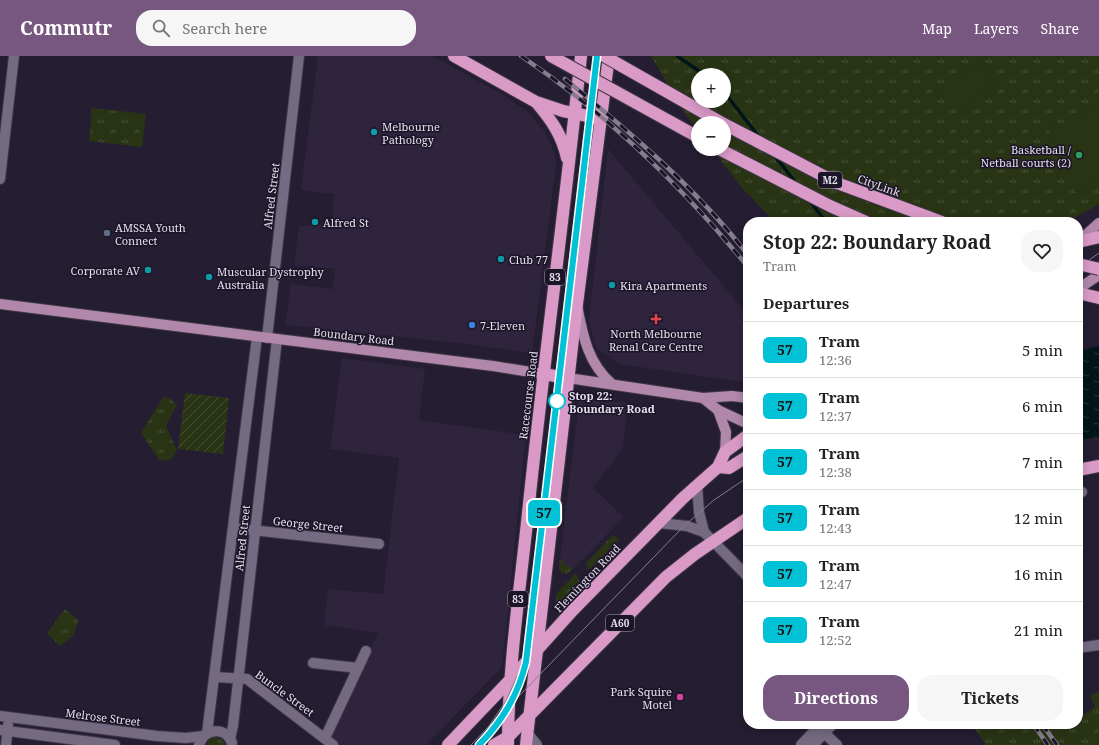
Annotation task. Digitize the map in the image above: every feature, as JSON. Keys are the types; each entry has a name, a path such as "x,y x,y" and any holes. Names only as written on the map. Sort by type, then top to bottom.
{"highway":[{"path":"454,56 532,100 575,114 602,119"},
{"path":"551,56 691,133"},
{"name":"Racecourse Road","path":"506,741 511,679 543,374 569,167 581,56"},
{"name":"CityLink","path":"604,56 709,116"},
{"name":"83","path":"527,740 568,378 609,56"},
{"path":"532,100 550,118 560,134 569,167"},
{"name":"CityLink","path":"731,128 837,184 928,217"},
{"name":"M2","path":"731,155 830,206 855,217"},
{"path":"1083,241 1099,237"},
{"path":"1083,265 1099,268"},
{"path":"1083,294 1099,298"},
{"name":"Boundary Road","path":"543,374 568,378"},
{"name":"Flemington Road","path":"448,745 511,679 538,648 659,523 697,485 718,467 725,452 743,439"},
{"path":"718,467 729,468 743,459"},
{"path":"1083,469 1099,466"},
{"name":"A60","path":"494,745 506,741 530,714 649,593 688,559 743,521"}],"main road":[{"path":"1083,237 1099,223"},
{"path":"1083,286 1099,275"},
{"name":"Boundary Road","path":"0,304 543,374"},
{"path":"577,304 588,349 598,370 610,383"},
{"name":"Boundary Road","path":"568,378 610,383 703,398 732,396 743,397"},
{"name":"Boundary Road","path":"703,398 718,410 743,422"},
{"path":"718,410 726,432 725,452"}],"street":[{"path":"0,179 14,56"},
{"name":"Alfred Street","path":"233,743 255,530 267,338 299,56"},
{"name":"Alfred Street","path":"203,738 216,677 234,528 267,338"},
{"path":"697,485 699,512 704,532"},
{"path":"659,523 687,526 704,532 743,572"},
{"name":"George Street","path":"234,528 379,544"},
{"path":"1083,647 1099,645"},
{"path":"325,738 366,651"},
{"path":"313,663 358,668"},
{"name":"Buncle Street","path":"216,677 247,679 333,745"},
{"path":"4,717 6,745"},
{"name":"Melrose Street","path":"4,717 157,741 203,738 220,731 233,743"},
{"path":"801,745 820,729"},
{"path":"813,745 821,729"},
{"path":"822,729 837,745"},
{"path":"4,730 115,745"},
{"path":"527,740 538,745"}],"shaded area":[{"path":"318,56 432,56 502,94 528,112 545,132 555,154 556,164 532,353 458,343 285,325 291,284 333,289 335,269 294,265 299,226 332,224 334,194 301,190"},
{"path":"608,149 743,309 743,382 620,364 596,348 589,320"},
{"path":"342,358 425,369 419,420 526,435 502,667 426,745 339,745 328,735 378,633 324,625 328,589 383,594 399,458 330,449"},
{"path":"584,398 628,403 623,448 593,488 624,517 574,568 564,574 559,568 579,401"}],"green space":[{"path":"651,56 1099,56 1099,204 1076,217 770,217 743,189 717,156 731,156 731,116 691,116 691,121 684,112"},
{"path":"979,61 995,83 956,111 940,89"},
{"name":"Basketball / Netball courts (2)","path":"1099,107 1099,182 1075,192 1048,129"},
{"path":"92,108 146,114 142,147 89,141"},
{"path":"185,393 229,398 223,454 178,449"},
{"path":"163,397 171,399 177,405 166,426 177,450 172,458 159,460 141,433"},
{"path":"613,535 620,539 589,570 586,563"},
{"path":"560,558 566,566 574,568 566,574 562,573 559,568"},
{"path":"576,573 579,581 555,607 557,593"},
{"path":"65,609 78,620 74,635 60,646 47,633"},
{"path":"1099,692 1099,745 986,745 975,729 1083,729 1083,715 1095,707 1090,695"},
{"path":"214,737 221,739 226,745 206,745 209,740"}],"water":[{"path":"1099,346 1099,437 1083,439 1083,350"}],"waterway":[{"path":"677,56 695,68"},
{"path":"731,101 760,138"},
{"path":"774,155 796,183"},
{"path":"810,201 822,217"}],"tram line":[{"path":"492,731 514,699 526,661 597,56"},
{"name":"57","path":"479,745 498,725 509,708 522,680 526,662 597,56"},
{"path":"1083,264 1099,253"},
{"path":"1083,273 1099,262"},
{"path":"517,698 684,526 714,500 743,480"},
{"path":"489,726 507,699 517,676"},
{"path":"471,745 493,722"}],"railway":[{"path":"521,56 553,78 583,102 642,153 697,208 743,261"},
{"path":"565,79 638,140 706,206 743,249"},
{"path":"1037,729 1048,745"},
{"path":"1046,729 1057,745"}],"place":[{"name":"Melbourne Pathology","path":"374,132"},
{"name":"Basketball / Netball courts (2)","path":"1079,155"},
{"name":"Alfred St","path":"315,222"},
{"name":"AMSSA Youth Connect","path":"107,233"},
{"name":"Club 77","path":"501,259"},
{"name":"Corporate AV","path":"148,270"},
{"name":"Muscular Dystrophy Australia","path":"209,277"},
{"name":"Kira Apartments","path":"612,285"},
{"name":"North Melbourne Renal Care Centre","path":"656,319"},
{"name":"7-Eleven","path":"472,325"},
{"name":"Stop 22: Boundary Road","path":"557,401"},
{"name":"Park Squire Motel","path":"680,697"}]}
